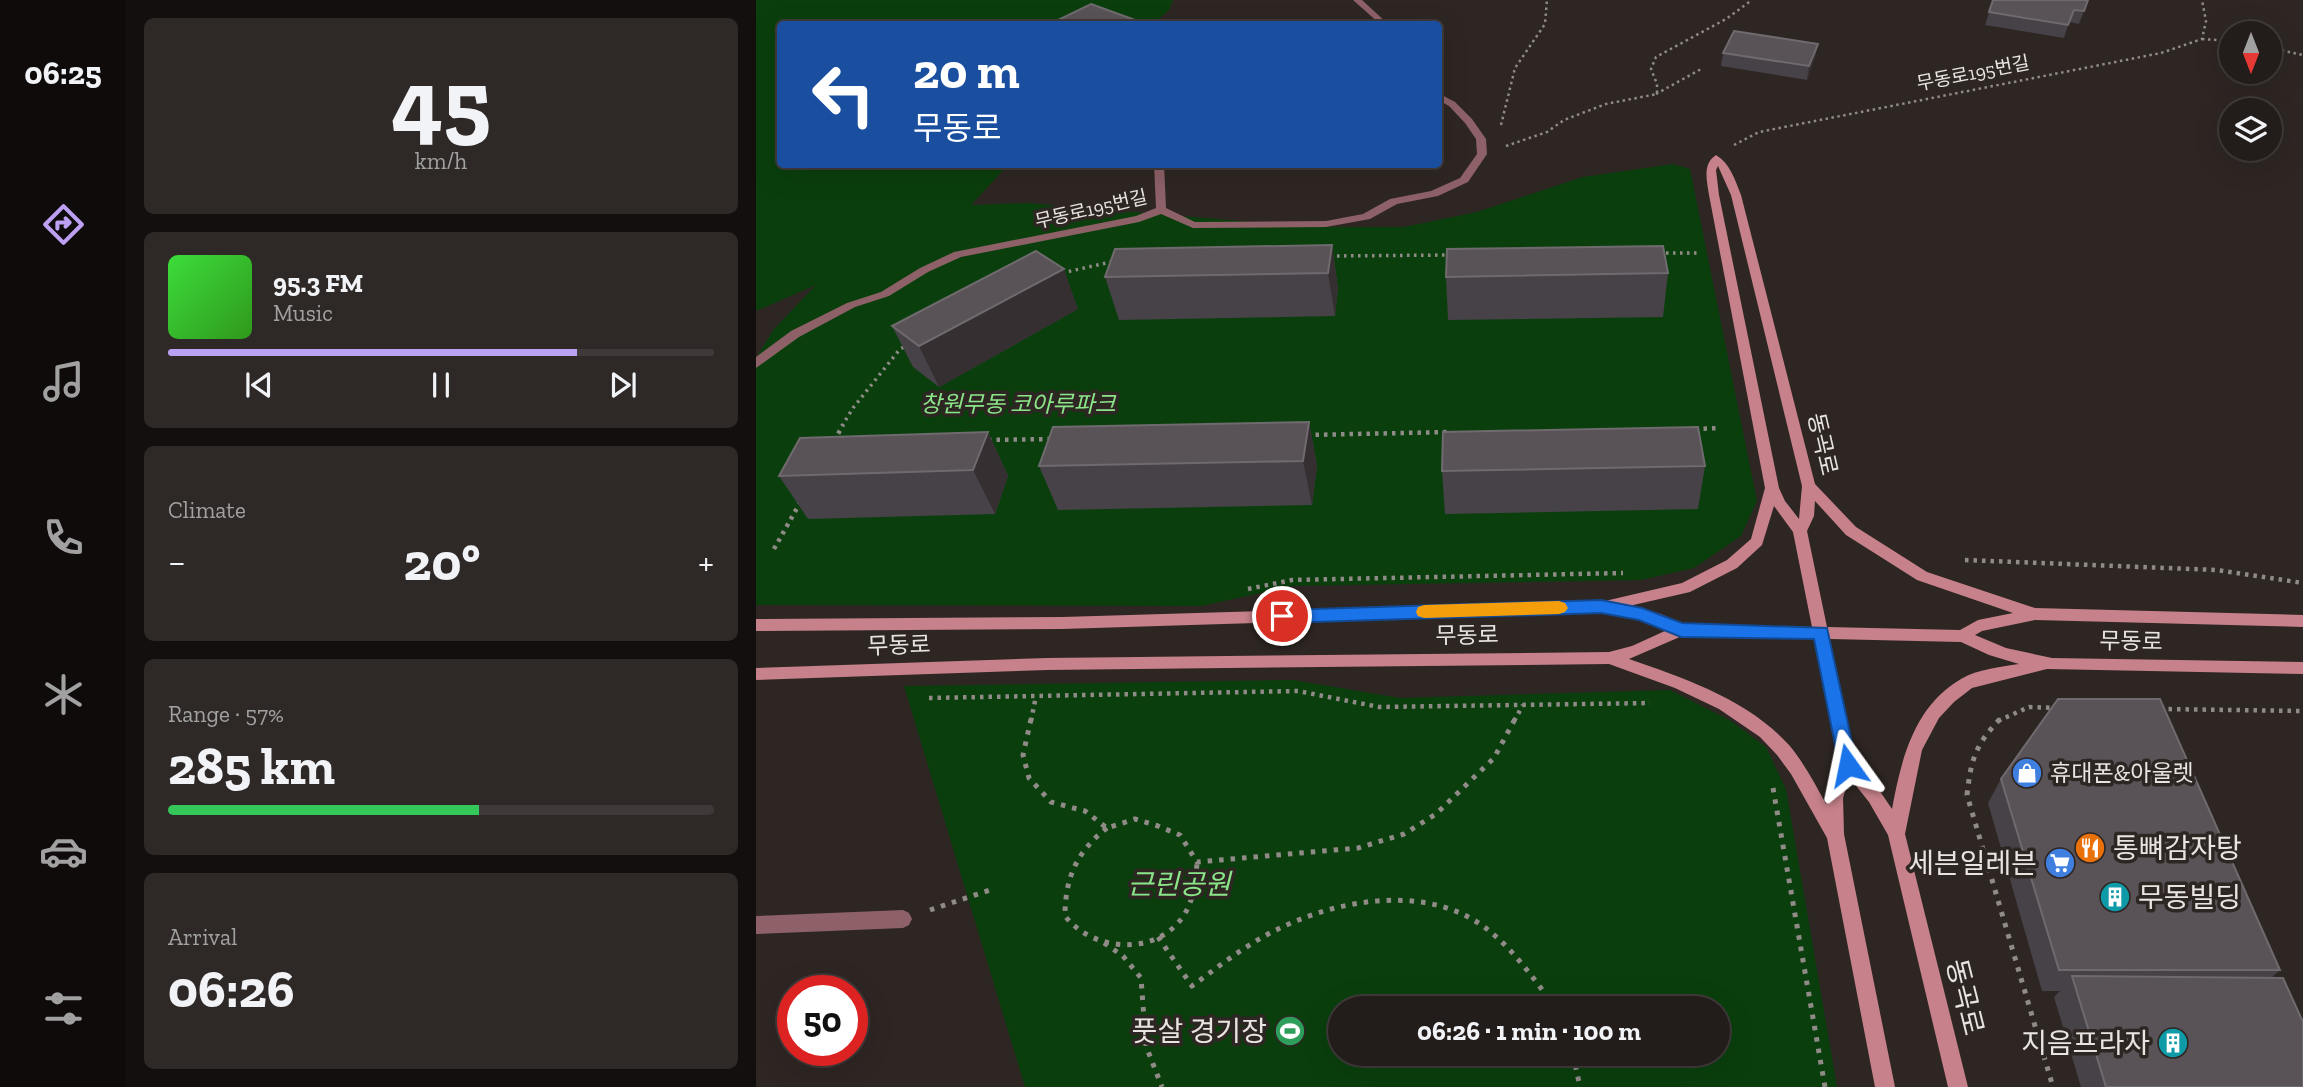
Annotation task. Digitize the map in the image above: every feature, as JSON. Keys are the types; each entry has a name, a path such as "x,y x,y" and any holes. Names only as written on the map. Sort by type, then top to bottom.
{"main road":[{"name":"동곡로","path":"1716,158 1726,170 1736,195 1809,486 1807,516 1800,531"},
{"path":"1716,158 1712,170 1714,195 1772,488 1779,503 1800,531 1848,765 1838,779 1834,804 1835,834 1885,1087"},
{"path":"1809,486 1851,531 1913,570 2035,614"},
{"path":"1601,607 1685,589 1732,564 1757,541 1772,488"},
{"path":"1601,607 1647,616 1681,630"},
{"name":"무동로","path":"756,625 1062,623 1601,607"},
{"name":"무동로","path":"1963,636 1978,626 2035,614 2303,621"},
{"name":"무동로","path":"756,674 1046,664 1609,658 1647,647 1681,630 1963,636 1984,648 2009,656 2052,664 2303,668"},
{"path":"1609,658 1725,702 1761,728 1784,752 1835,834"},
{"path":"1896,834 1913,747 1931,714 1969,682 2052,664"},
{"name":"동곡로","path":"1848,765 1881,803 1896,834 1958,1087"}],"lane":[{"path":"1357,0 1381,21"},
{"path":"1442,98 1469,121 1481,139 1482,155"},
{"name":"무동로195번길","path":"756,364 768,352 795,334 851,305 885,294 924,270 958,254 1139,219 1161,210 1193,225 1326,224 1366,217 1394,201 1434,194 1464,180 1482,155"},
{"path":"1159,168 1161,210"},
{"path":"756,925 903,919"}],"path":[{"path":"1482,155 1499,132 1515,68 1545,24 1548,0"},
{"path":"1655,94 1657,84 1651,69 1656,57 1726,19 1752,0"},
{"path":"2202,0 2206,21 2202,39 2219,40"},
{"name":"무동로195번길","path":"1716,158 1759,132 2161,53 2202,39"},
{"path":"2282,51 2303,55"},
{"path":"1482,155 1547,132 1564,120 1606,104 1655,94 1703,68"},
{"path":"1647,253 1702,253 1700,240"},
{"path":"1317,256 1454,255"},
{"path":"1049,276 1117,261"},
{"path":"847,442 833,442 853,408 900,349 912,342"},
{"path":"1691,429 1719,428"},
{"path":"1304,435 1456,432"},
{"path":"985,440 1055,439"},
{"path":"774,549 807,489"},
{"path":"1955,558 1967,561 2217,570 2303,583"},
{"path":"1238,591 1292,580 1626,573"},
{"path":"916,698 1298,691 1379,707 1654,703"},
{"path":"1036,696 1023,755 1030,778 1051,802 1085,811 1107,828"},
{"path":"1198,862 1312,855 1358,848 1404,834 1436,814 1494,758 1523,705"},
{"path":"2053,1087 1967,795 1971,761 1982,738 2000,719 2029,707 2070,708"},
{"path":"2152,709 2303,711"},
{"path":"1772,782 1825,1087"},
{"path":"1104,943 1133,945 1158,937 1181,921 1191,901 1198,862 1180,835 1135,819 1107,828 1090,840 1077,857 1064,894 1065,916 1080,932 1128,958 1142,981 1145,990 1146,1046 1162,1087"},
{"path":"903,919 990,890"},
{"path":"1158,937 1192,986 1250,944 1310,915 1368,902 1409,900 1472,919 1530,973 1547,996"},
{"path":"1576,1066 1580,1087"}],"green space":[{"name":"창원무동 코아루파크","path":"756,0 1173,0 1169,10 1156,21 777,21 777,168 1005,168 971,205 1027,203 1311,227 1404,227 1477,212 1583,177 1673,164 1690,169 1757,501 1741,536 1694,568 1641,580 1292,586 1202,606 756,605 756,358 774,329 816,285 756,311"},
{"name":"근린공원","path":"1293,680 1400,698 1670,690 1731,721 1766,747 1786,789 1837,1087 1025,1087 904,686"}],"building":[{"path":"1993,0 2088,0 2084,11 2074,10 2068,25 1989,12"},
{"path":"1091,4 1138,21 1056,21"},
{"path":"1734,31 1818,44 1809,66 1723,53"},
{"path":"1332,245 1328,273 1105,277 1115,249"},
{"path":"1663,246 1668,273 1446,277 1447,249"},
{"path":"1036,251 1064,269 919,346 892,326"},
{"path":"1309,422 1303,461 1039,466 1053,427"},
{"path":"1698,427 1705,466 1442,471 1443,432"},
{"path":"988,432 973,470 779,476 800,438"},
{"name":"무동빌딩","path":"2058,699 2160,699 2280,970 2059,970 2001,779"},
{"name":"지음프라자","path":"2072,976 2283,978 2303,1022 2303,1087 2106,1087"}],"slow traffic":[{"path":"1424,612 1559,608"}],"place":[{"name":"휴대폰&아울렛","path":"2027,773"},
{"name":"통뼈감자탕","path":"2090,848"},
{"name":"세븐일레븐","path":"2060,863"},
{"name":"무동빌딩","path":"2115,897"},
{"name":"풋살 경기장","path":"1290,1031"},
{"name":"지음프라자","path":"2173,1043"}],"route":[{"path":"1282,616 1601,607 1628,610 1656,618 1681,630 1821,633 1848,765"}]}
